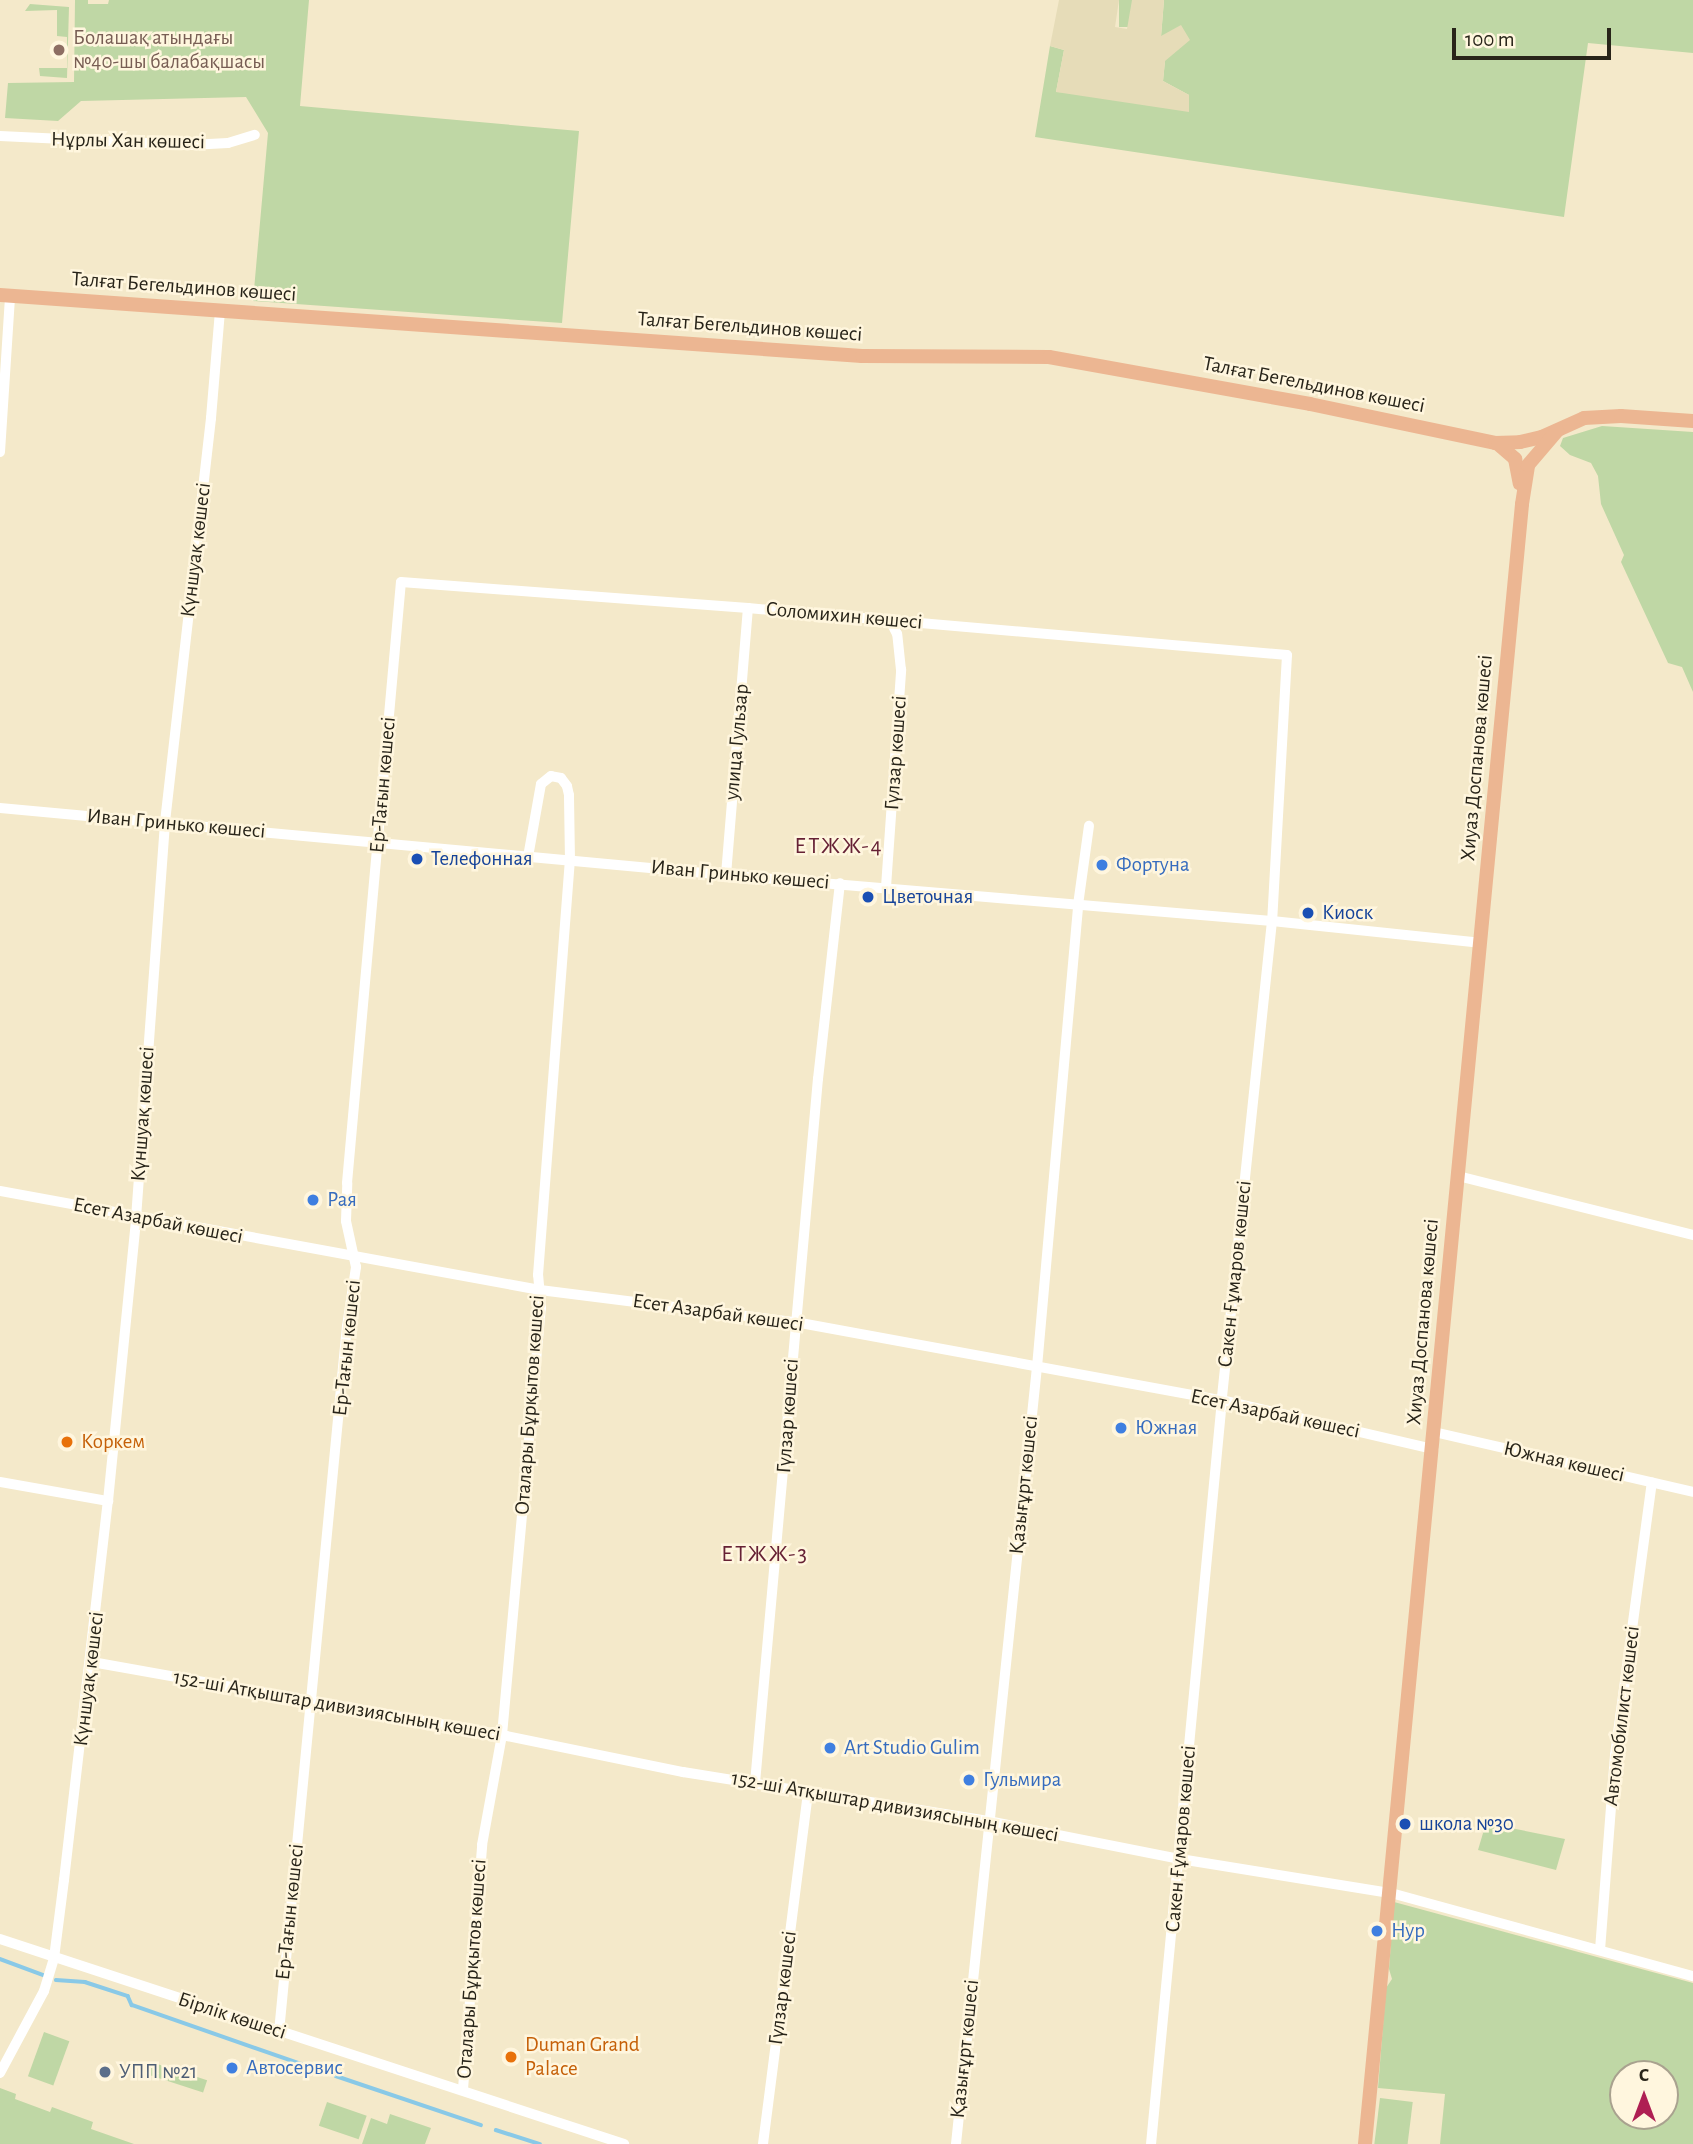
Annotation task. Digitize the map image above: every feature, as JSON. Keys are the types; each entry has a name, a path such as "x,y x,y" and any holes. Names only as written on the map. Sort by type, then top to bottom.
{"main road":[{"name":"Талғат Бегельдинов көшесі","path":"5,296 862,356 1049,357 1310,404 1490,442"},
{"path":"1490,442 1520,442 1575,421 1594,417 1693,421"},
{"path":"1522,504 1528,465 1557,430"},
{"path":"1490,442 1506,448 1515,459 1522,504"},
{"name":"Хиуаз Доспанова көшесі","path":"1365,2144 1522,504"}],"street":[{"name":"Нұрлы Хан көшесі","path":"0,136 190,145 228,142 255,135"},
{"path":"0,452 5,296"},
{"name":"Күншуақ көшесі","path":"0,2073 33,2018 54,1958 92,1662 136,1217 165,822 211,418 220,310"},
{"name":"Соломихин көшесі","path":"401,582 748,608 1287,655"},
{"name":"Ер-Тағын көшесі","path":"279,2032 356,1258 346,1221 347,1183 401,582"},
{"name":"улица Гульзар","path":"726,875 748,608"},
{"name":"Гүлзар көшесі","path":"886,887 901,670 897,634 890,620"},
{"name":"Сакен Ғұмаров көшесі","path":"1151,2144 1222,1400 1272,921 1287,655"},
{"name":"Оталары Бұрқытов көшесі","path":"463,2089 484,1823 502,1735 541,1308 538,1275 570,861 567,786 555,776 545,778 539,792 528,857"},
{"name":"Иван Гринько көшесі","path":"0,808 377,844 1272,921 1480,943"},
{"name":"Қазығұрт көшесі","path":"956,2144 1037,1367 1078,905 1089,825"},
{"name":"Гүлзар көшесі","path":"755,1783 795,1322 840,883"},
{"path":"1458,1176 1693,1235"},
{"name":"Есет Азарбай көшесі","path":"0,1191 540,1290 795,1322 1222,1400 1433,1449"},
{"name":"Южная көшесі","path":"1434,1432 1693,1492"},
{"path":"0,1482 108,1500"},
{"name":"Автомобилист көшесі","path":"1600,1950 1615,1755 1652,1483"},
{"name":"152-ші Атқыштар дивизиясының көшесі","path":"92,1662 755,1783 988,1821 1180,1859 1391,1893 1693,1976"},
{"name":"Гүлзар көшесі","path":"763,2144 808,1791"},
{"name":"Бірлік көшесі","path":"0,1939 624,2144"}],"green space":[{"path":"75,0 88,0 88,4 108,4 109,0 309,0 300,106 579,131 562,323 253,301 268,133 246,97 81,101 58,121 5,118 8,83 74,82"},
{"path":"1119,0 1132,0 1132,27 1119,27"},
{"path":"1164,0 1693,0 1693,53 1588,43 1564,217 1035,137 1050,46 1064,50 1056,92 1189,95 1163,81 1165,61 1161,37"},
{"path":"30,4 69,7 67,78 40,76 39,68 67,68 67,37 57,36 57,10 25,11"},
{"path":"1602,426 1693,432 1693,692 1682,667 1668,663 1621,562 1624,555 1601,504 1598,476 1591,463 1570,455 1560,446 1563,438"},
{"path":"1486,1823 1565,1839 1556,1870 1478,1850"},
{"path":"1394,1902 1693,1983 1693,2144 1440,2144 1445,2094 1378,2088 1386,1988 1392,1979 1389,1969"},
{"path":"44,2032 69,2041 53,2085 28,2076"},
{"path":"151,2062 207,2080 203,2093 147,2074"},
{"path":"0,2088 16,2094 15,2099 50,2112 52,2107 93,2122 91,2129 134,2144 0,2144"},
{"path":"1380,2098 1413,2102 1408,2144 1374,2144"},
{"path":"327,2102 367,2116 359,2139 319,2126"},
{"path":"390,2114 431,2128 425,2144 362,2144 371,2118 387,2124"}],"sand":[{"path":"1059,0 1119,0 1115,27 1127,29 1132,0 1164,0 1161,36 1181,25 1190,40 1165,61 1163,81 1189,95 1189,112 1056,92 1064,50 1050,46"}],"waterway":[{"path":"0,1959 43,1975"},
{"path":"56,1980 85,1982 128,1996 132,2005 321,2071"},
{"path":"336,2076 481,2125"},
{"path":"496,2130 540,2144"}],"place":[{"name":"Болашақ атындағы №40-шы балабақшасы","path":"59,50"},
{"name":"Телефонная","path":"417,859"},
{"name":"Фортуна","path":"1102,865"},
{"name":"Цветочная","path":"868,897"},
{"name":"Киоск","path":"1308,913"},
{"name":"Рая","path":"313,1200"},
{"name":"Южная","path":"1121,1428"},
{"name":"Коркем","path":"67,1442"},
{"name":"Art Studio Gulim","path":"830,1748"},
{"name":"Гульмира","path":"969,1780"},
{"name":"школа №30","path":"1405,1824"},
{"name":"Нур","path":"1377,1931"},
{"name":"Duman Grand Palace","path":"511,2057"},
{"name":"Автосервис","path":"232,2068"},
{"name":"УПП №21","path":"105,2072"}],"district":[{"name":"ЕТЖЖ-4","path":"839,847"},
{"name":"ЕТЖЖ-3","path":"765,1555"}]}
